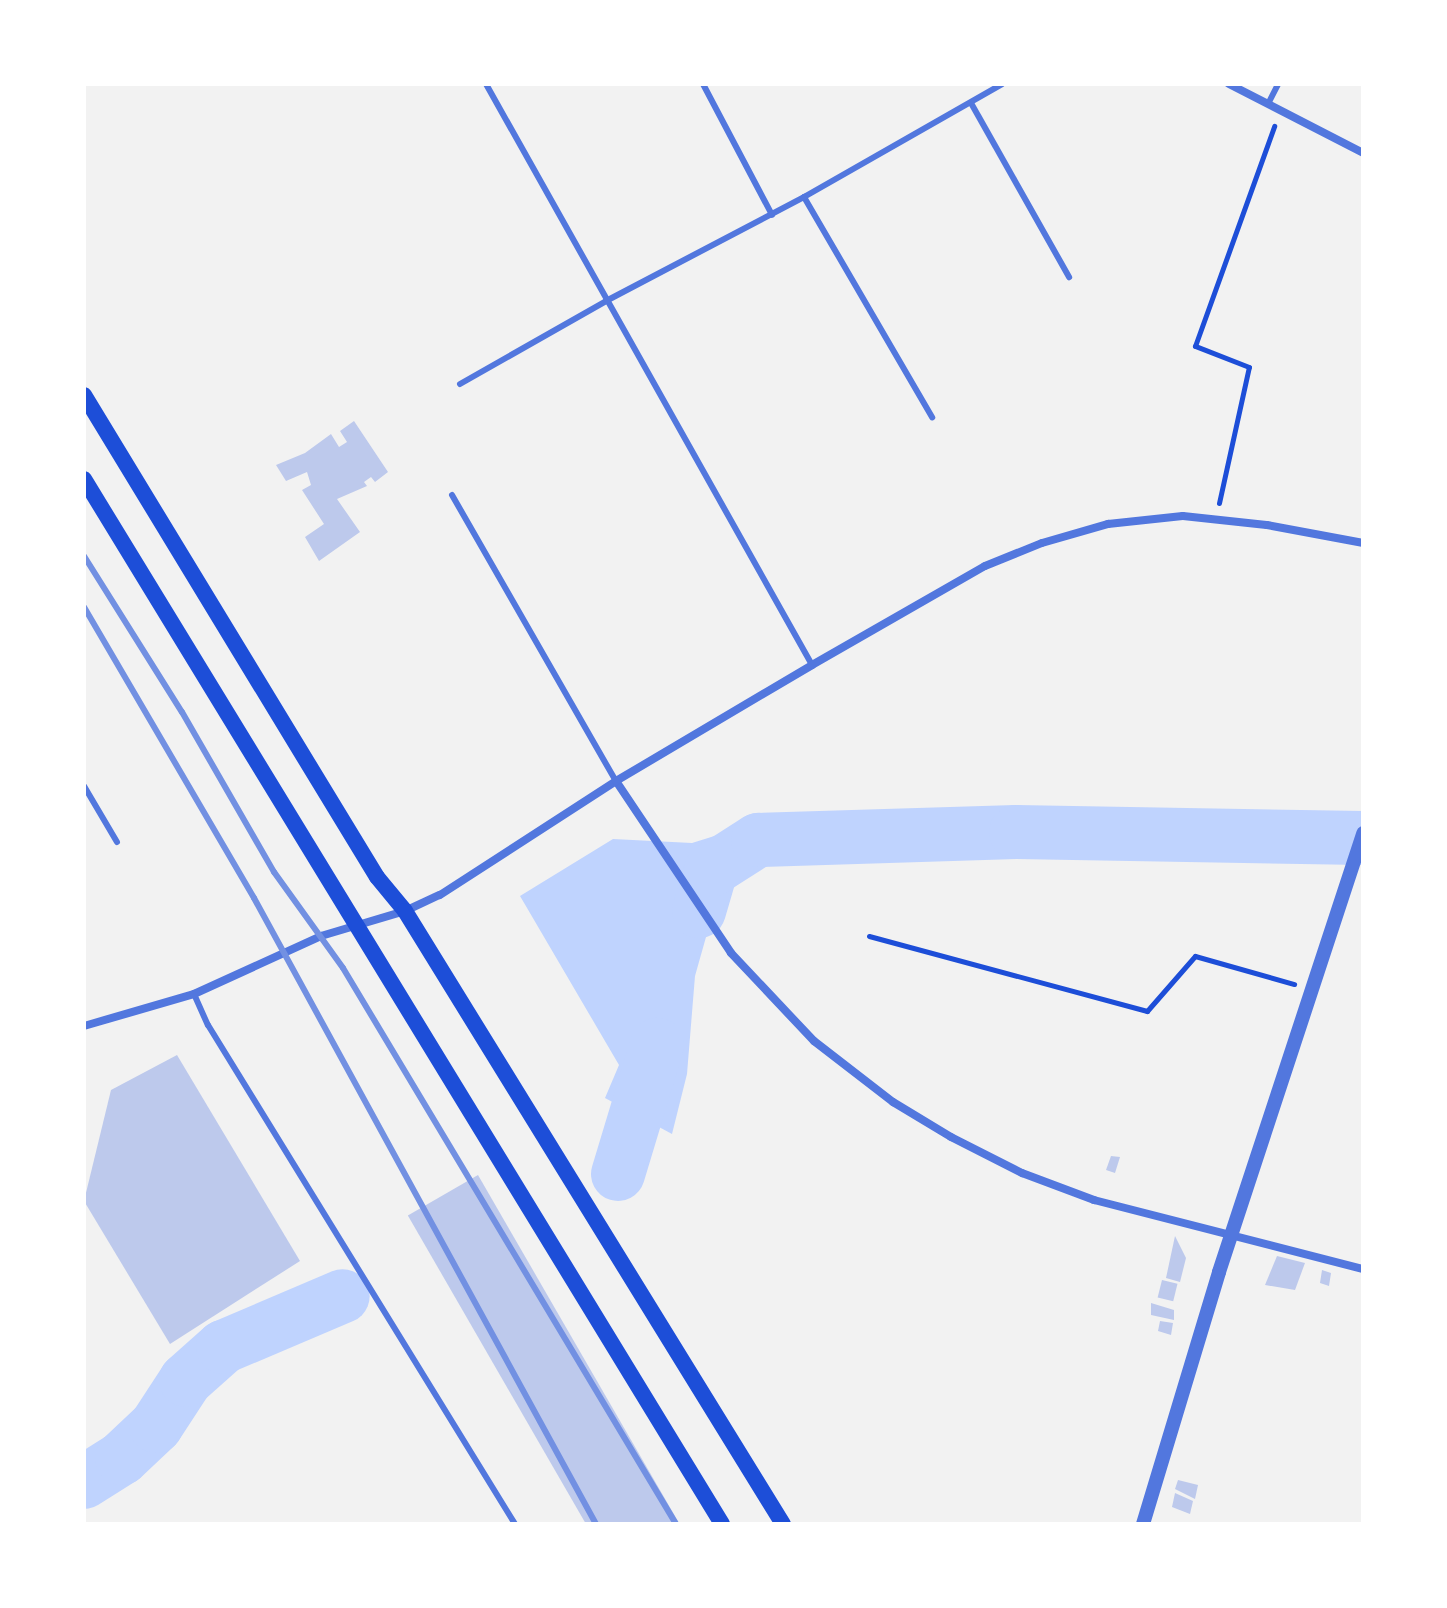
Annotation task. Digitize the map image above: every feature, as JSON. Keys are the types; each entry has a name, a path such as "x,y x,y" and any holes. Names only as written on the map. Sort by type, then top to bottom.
{"main road":[{"path":"84,395 377,877 405,911 783,1524"},
{"path":"84,479 722,1524"}],"street":[{"path":"1229,84 1363,153"},
{"path":"84,1026 194,994 321,936 405,911 440,895 616,781 812,665 985,566 1042,543 1108,524 1183,516 1363,543"},
{"path":"616,781 645,829 731,953 814,1041 893,1102 951,1137 1022,1173 1094,1200 1363,1269"},
{"path":"1143,1524 1232,1234 1315,989 1363,833"}],"lane":[{"path":"486,84 812,665"},
{"path":"703,84 772,215"},
{"path":"460,384 606,301 772,215 1002,84"},
{"path":"1268,104 1278,84"},
{"path":"971,103 1069,277"},
{"path":"804,197 932,417"},
{"path":"452,495 616,781"},
{"path":"84,786 117,842"},
{"path":"194,994 208,1025 515,1524"}],"path":[{"path":"1216,519 1249,367 1195,346 1280,110"},
{"path":"869,936 1147,1011 1195,956 1315,989"}],"water":[{"path":"724,833 745,868 721,884 695,976 687,1074 672,1134 605,1098 619,1065 520,896 613,839 692,843"}],"building":[{"path":"354,421 388,472 375,482 371,477 364,482 367,486 337,499 360,532 319,561 305,537 324,524 302,490 311,485 307,472 286,481 276,465 305,453 331,434 339,447 347,442 340,431"},
{"path":"177,1055 300,1261 170,1344 84,1201 111,1090"},
{"path":"1111,1156 1120,1157 1115,1173 1106,1170"},
{"path":"478,1175 679,1524 586,1524 408,1216"},
{"path":"1175,1236 1186,1258 1180,1282 1166,1278"},
{"path":"1277,1256 1305,1263 1295,1290 1265,1285"},
{"path":"1322,1270 1331,1273 1329,1286 1320,1283"},
{"path":"1162,1280 1178,1284 1173,1301 1158,1297"},
{"path":"1151,1303 1174,1310 1174,1320 1151,1315"},
{"path":"1160,1321 1173,1323 1171,1335 1158,1331"},
{"path":"1178,1480 1198,1485 1195,1499 1175,1489"},
{"path":"1175,1493 1193,1501 1190,1514 1172,1507"}],"waterway":[{"path":"699,911 711,870 758,840 1016,832 1363,838"},
{"path":"618,1174 657,1045"},
{"path":"84,1482 122,1458 156,1426 186,1380 223,1347 343,1296"}],"railway":[{"path":"84,556 182,712 274,872 343,968 676,1524"},
{"path":"84,607 254,898 596,1524"}]}
